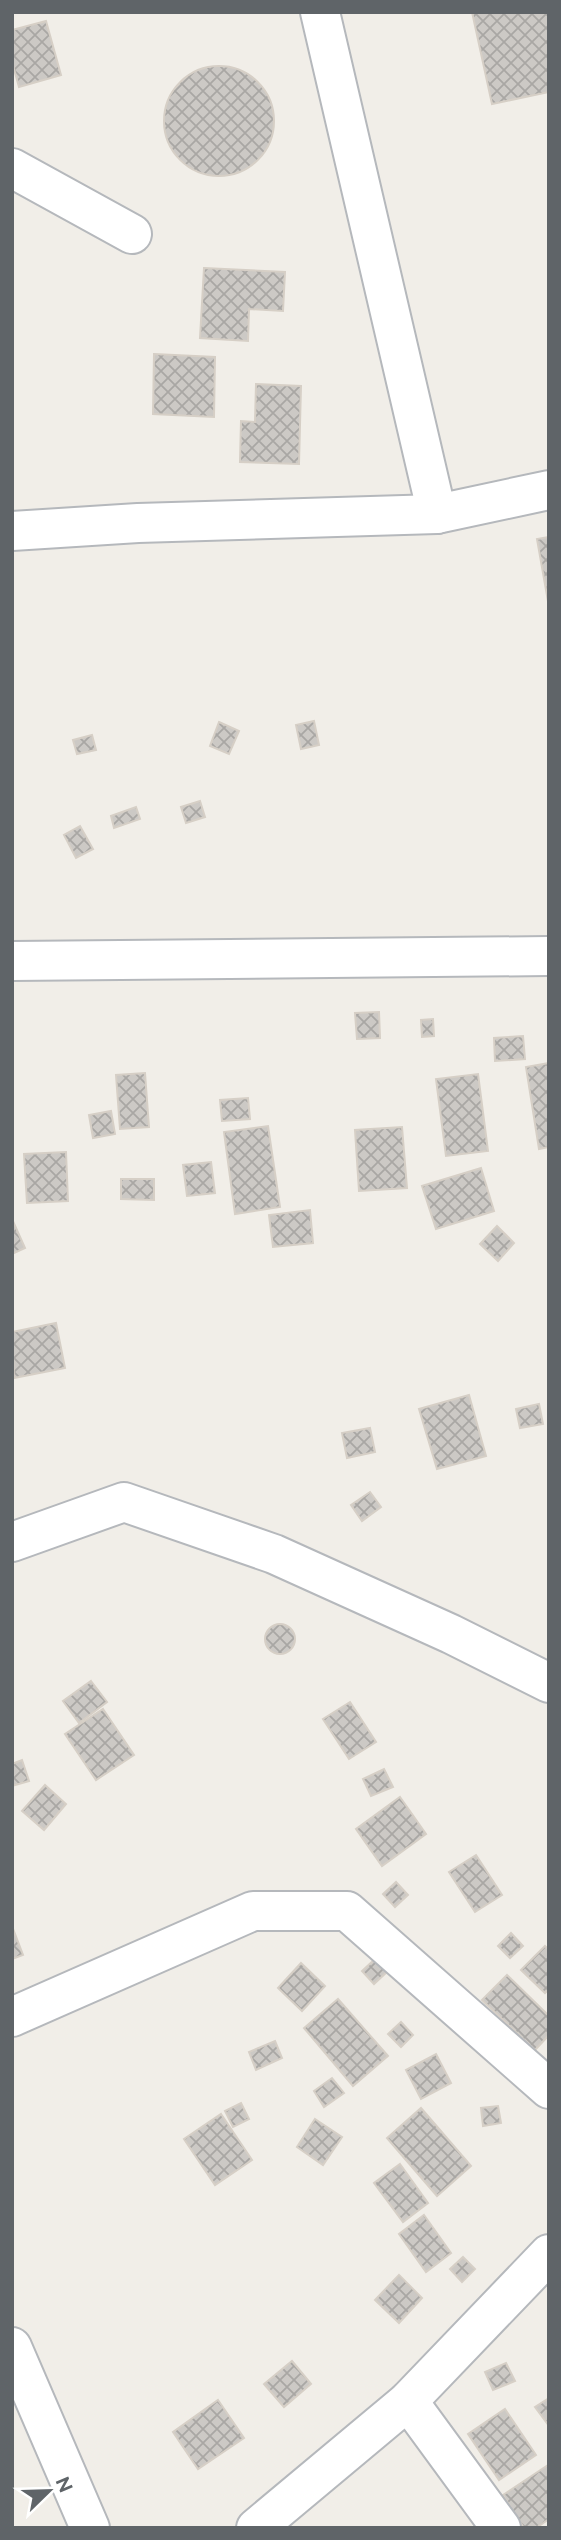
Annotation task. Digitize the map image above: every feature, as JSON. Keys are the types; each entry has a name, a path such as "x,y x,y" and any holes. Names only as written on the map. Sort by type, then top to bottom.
{"street":[{"path":"320,12 437,514"},
{"path":"12,168 132,234"},
{"path":"12,531 138,523 437,514 549,490"},
{"path":"12,961 549,957"},
{"path":"12,1542 124,1502 274,1554 451,1634 549,1683"},
{"path":"12,2017 253,1911 348,1911 549,2089"},
{"path":"256,2528 408,2401 549,2254"},
{"path":"12,2347 90,2528"},
{"path":"408,2401 501,2528"}],"building":[{"path":"472,12 549,12 549,92 492,104"},
{"path":"46,21 61,75 19,87 12,62 12,30"},
{"path":"219,66 240,70 258,82 270,100 274,121 270,142 258,160 240,172 219,176 198,172 180,160 168,142 164,121 168,100 180,82 198,70"},
{"path":"204,268 285,272 283,311 249,309 248,341 200,338"},
{"path":"154,354 215,357 214,417 153,414"},
{"path":"256,384 301,386 299,464 240,462 241,421 255,422"},
{"path":"549,537 549,607 537,539"},
{"path":"314,721 319,745 301,749 296,725"},
{"path":"219,722 239,731 229,754 210,746"},
{"path":"92,735 96,750 77,754 73,740"},
{"path":"200,801 205,817 186,823 181,807"},
{"path":"136,807 140,819 114,828 111,816"},
{"path":"80,826 93,849 76,858 64,835"},
{"path":"379,1012 380,1038 357,1039 355,1013"},
{"path":"433,1019 434,1036 422,1037 421,1020"},
{"path":"523,1036 525,1059 495,1061 494,1038"},
{"path":"549,1063 549,1147 539,1149 526,1067"},
{"path":"145,1073 149,1127 120,1129 116,1075"},
{"path":"478,1074 488,1151 446,1156 436,1079"},
{"path":"248,1098 250,1119 222,1121 220,1100"},
{"path":"111,1111 115,1134 93,1138 89,1115"},
{"path":"268,1126 280,1207 235,1214 224,1132"},
{"path":"402,1127 407,1188 359,1191 355,1130"},
{"path":"66,1152 68,1201 27,1203 24,1154"},
{"path":"211,1162 215,1193 187,1196 183,1165"},
{"path":"481,1168 494,1211 436,1229 422,1186"},
{"path":"121,1179 154,1179 154,1200 121,1199"},
{"path":"310,1210 313,1243 273,1247 269,1215"},
{"path":"12,1219 25,1248 12,1254"},
{"path":"497,1226 514,1243 498,1261 480,1244"},
{"path":"56,1323 65,1368 14,1378 12,1332"},
{"path":"469,1395 486,1456 437,1469 419,1409"},
{"path":"539,1404 543,1424 520,1428 516,1409"},
{"path":"370,1428 375,1452 347,1458 342,1433"},
{"path":"370,1492 381,1507 362,1521 351,1505"},
{"path":"280,1624 291,1628 295,1639 291,1650 280,1654 269,1650 265,1639 269,1628"},
{"path":"91,1681 107,1702 79,1723 63,1701"},
{"path":"350,1702 376,1742 349,1759 323,1719"},
{"path":"103,1709 134,1755 96,1780 65,1734"},
{"path":"22,1760 29,1781 12,1786 12,1764"},
{"path":"384,1769 393,1787 371,1796 363,1779"},
{"path":"45,1785 66,1804 44,1830 22,1811"},
{"path":"400,1797 426,1834 382,1866 356,1829"},
{"path":"476,1855 502,1895 475,1912 449,1872"},
{"path":"396,1882 408,1895 395,1907 383,1894"},
{"path":"12,1926 23,1955 12,1959"},
{"path":"511,1933 523,1946 510,1958 498,1946"},
{"path":"545,1946 549,1950 549,1989 545,1993 521,1970"},
{"path":"375,1959 387,1972 374,1984 362,1971"},
{"path":"301,1963 325,1986 302,2011 278,1988"},
{"path":"507,1975 549,2016 549,2035 535,2050 482,2000"},
{"path":"338,1999 388,2056 353,2086 304,2028"},
{"path":"401,2022 413,2035 401,2047 388,2034"},
{"path":"275,2041 282,2058 256,2070 249,2052"},
{"path":"436,2054 451,2083 421,2099 406,2070"},
{"path":"332,2078 344,2093 324,2107 314,2091"},
{"path":"241,2103 249,2119 233,2127 225,2111"},
{"path":"498,2106 501,2123 483,2126 481,2108"},
{"path":"421,2108 471,2166 437,2196 387,2138"},
{"path":"221,2114 252,2160 215,2185 184,2139"},
{"path":"315,2119 342,2137 323,2165 297,2147"},
{"path":"400,2164 428,2203 403,2222 374,2183"},
{"path":"424,2215 451,2253 426,2272 399,2234"},
{"path":"463,2257 475,2269 462,2282 450,2269"},
{"path":"399,2275 422,2298 399,2323 375,2300"},
{"path":"292,2361 311,2384 284,2407 264,2384"},
{"path":"506,2363 515,2381 493,2390 485,2372"},
{"path":"549,2398 549,2426 535,2407"},
{"path":"218,2400 244,2438 198,2469 173,2432"},
{"path":"505,2409 536,2455 499,2480 468,2434"},
{"path":"548,2465 549,2519 536,2528 524,2528 503,2495"}]}
